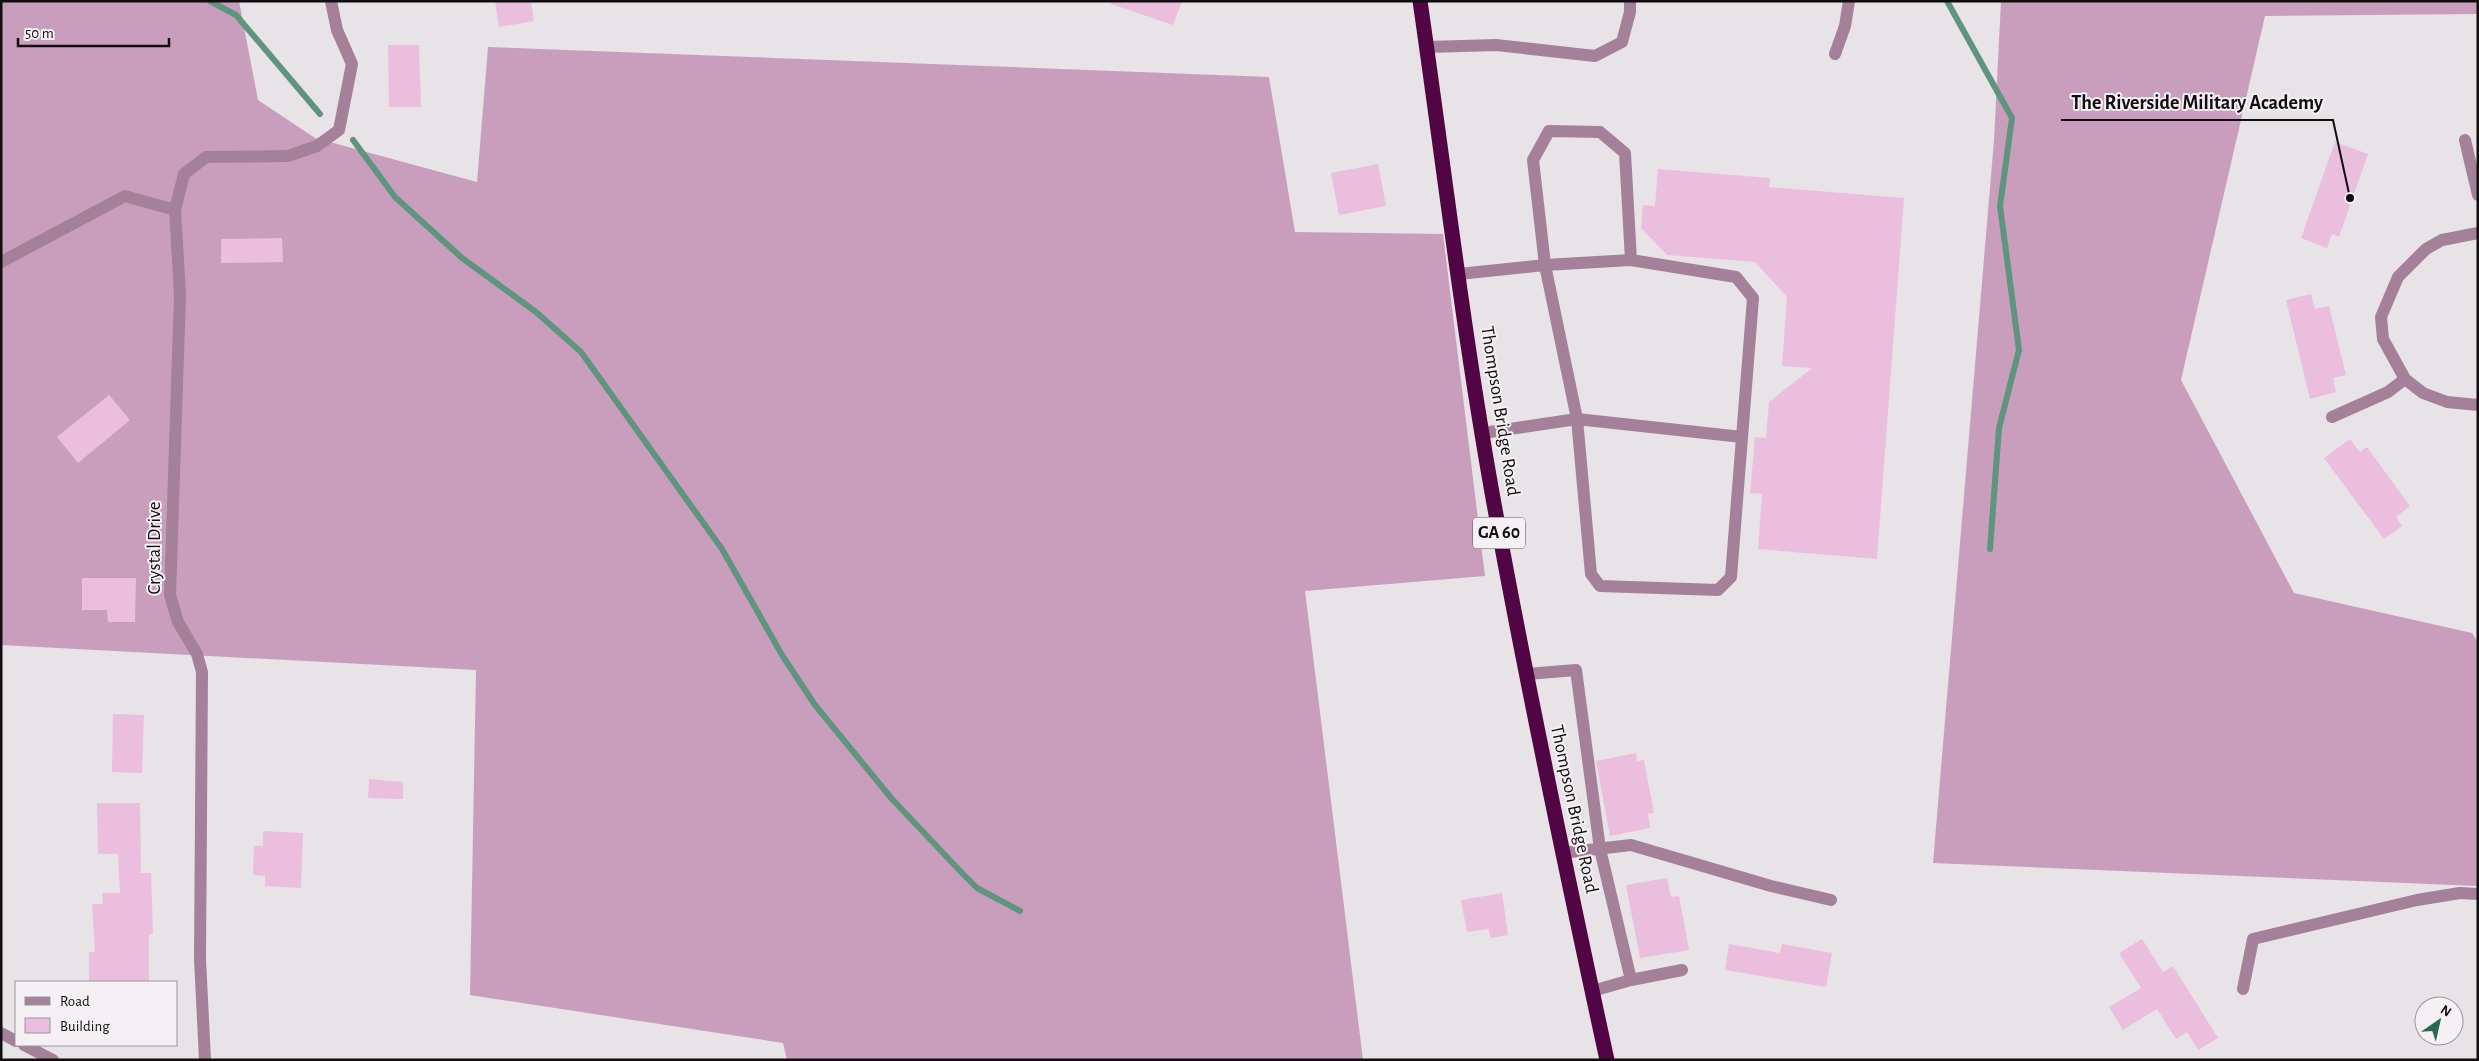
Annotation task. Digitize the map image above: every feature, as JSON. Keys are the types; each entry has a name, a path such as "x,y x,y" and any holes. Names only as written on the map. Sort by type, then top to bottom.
{"highway":[{"name":"Thompson Bridge Road","path":"1420,1 1482,433 1562,853 1607,1060"}],"street":[{"name":"Crystal Drive","path":"205,1060 200,959 202,672 197,654 178,622 170,595 180,295 175,210 184,174 206,157 288,156 317,146 339,130 352,64 337,30 331,1"},
{"path":"1427,47 1496,45 1595,56 1622,42 1630,12 1630,1"},
{"path":"1835,54 1845,26 1849,1"},
{"path":"1458,274 1545,265 1631,260 1736,277 1753,298 1731,577 1718,590 1600,586 1591,574 1577,420 1545,265 1533,160 1549,131 1600,132 1626,153 1631,260"},
{"path":"2465,140 2478,195"},
{"path":"1,262 125,196 175,210"},
{"path":"2478,233 2442,240 2426,249 2398,277 2381,317 2383,339 2405,379 2423,393 2447,402 2478,405"},
{"path":"2332,417 2388,392 2405,379"},
{"path":"1482,433 1577,420 1742,436"},
{"path":"1527,674 1576,670 1600,849 1631,980"},
{"path":"1562,853 1631,846 1771,886 1832,900"},
{"path":"2243,988 2253,939 2417,900 2460,893 2478,894"},
{"path":"1592,991 1631,980 1682,970"},
{"path":"1,1033 15,1040"},
{"path":"26,1046 53,1060"}],"shaded area":[{"path":"1,1 239,1 258,100 315,138 477,182 488,47 1269,77 1295,232 1443,234 1485,576 1305,591 1363,1060 787,1060 783,1043 470,995 476,670 1,645"},
{"path":"2001,1 2478,1 2478,14 2265,16 2181,380 2294,593 2472,633 2478,642 2478,886 1933,863 1994,140"}],"building":[{"path":"495,1 531,1 534,21 499,27"},
{"path":"1111,1 1182,1 1173,25 1111,4"},
{"path":"388,45 419,45 421,107 389,107"},
{"path":"2335,142 2368,154 2339,237 2332,234 2327,248 2301,238"},
{"path":"1378,164 1386,206 1339,215 1331,173"},
{"path":"1658,169 1770,178 1769,187 1904,198 1877,559 1758,549 1762,494 1750,493 1755,437 1766,438 1769,402 1812,368 1782,366 1787,297 1755,262 1667,255 1641,228 1643,205 1655,206"},
{"path":"282,238 283,262 221,263 221,239"},
{"path":"2311,294 2315,309 2329,306 2346,375 2333,378 2336,392 2310,399 2286,300"},
{"path":"109,395 130,420 78,463 57,437"},
{"path":"2350,439 2360,452 2367,447 2410,506 2396,517 2402,526 2384,539 2324,458"},
{"path":"82,578 136,578 135,622 108,622 107,610 82,610"},
{"path":"113,714 144,715 142,773 112,772"},
{"path":"1636,753 1637,761 1644,760 1654,813 1648,814 1650,828 1610,836 1596,761"},
{"path":"369,779 403,782 403,799 368,798"},
{"path":"97,803 140,803 141,873 151,873 153,934 149,934 149,981 89,981 89,952 95,952 92,904 103,904 102,893 120,893 118,854 98,854"},
{"path":"263,831 303,833 301,888 265,886 265,876 253,875 254,846 263,846"},
{"path":"1667,878 1671,897 1679,896 1689,950 1640,958 1626,885"},
{"path":"1502,893 1508,935 1490,938 1489,929 1467,932 1461,900"},
{"path":"2142,939 2163,972 2173,966 2218,1038 2198,1050 2187,1032 2176,1039 2157,1009 2123,1030 2109,1007 2141,988 2119,953"},
{"path":"1729,944 1780,953 1782,944 1832,953 1826,987 1725,970"}],"waterway":[{"path":"210,1 236,15 320,114"},
{"path":"1947,1 2012,118 2000,206 2019,350 1999,428 1990,549"},
{"path":"353,140 395,197 462,258 536,312 581,352 722,549 782,655 815,705 892,799 962,873 977,888 1020,911"}],"place":[{"name":"The Riverside Military Academy","path":"2350,198"}]}
